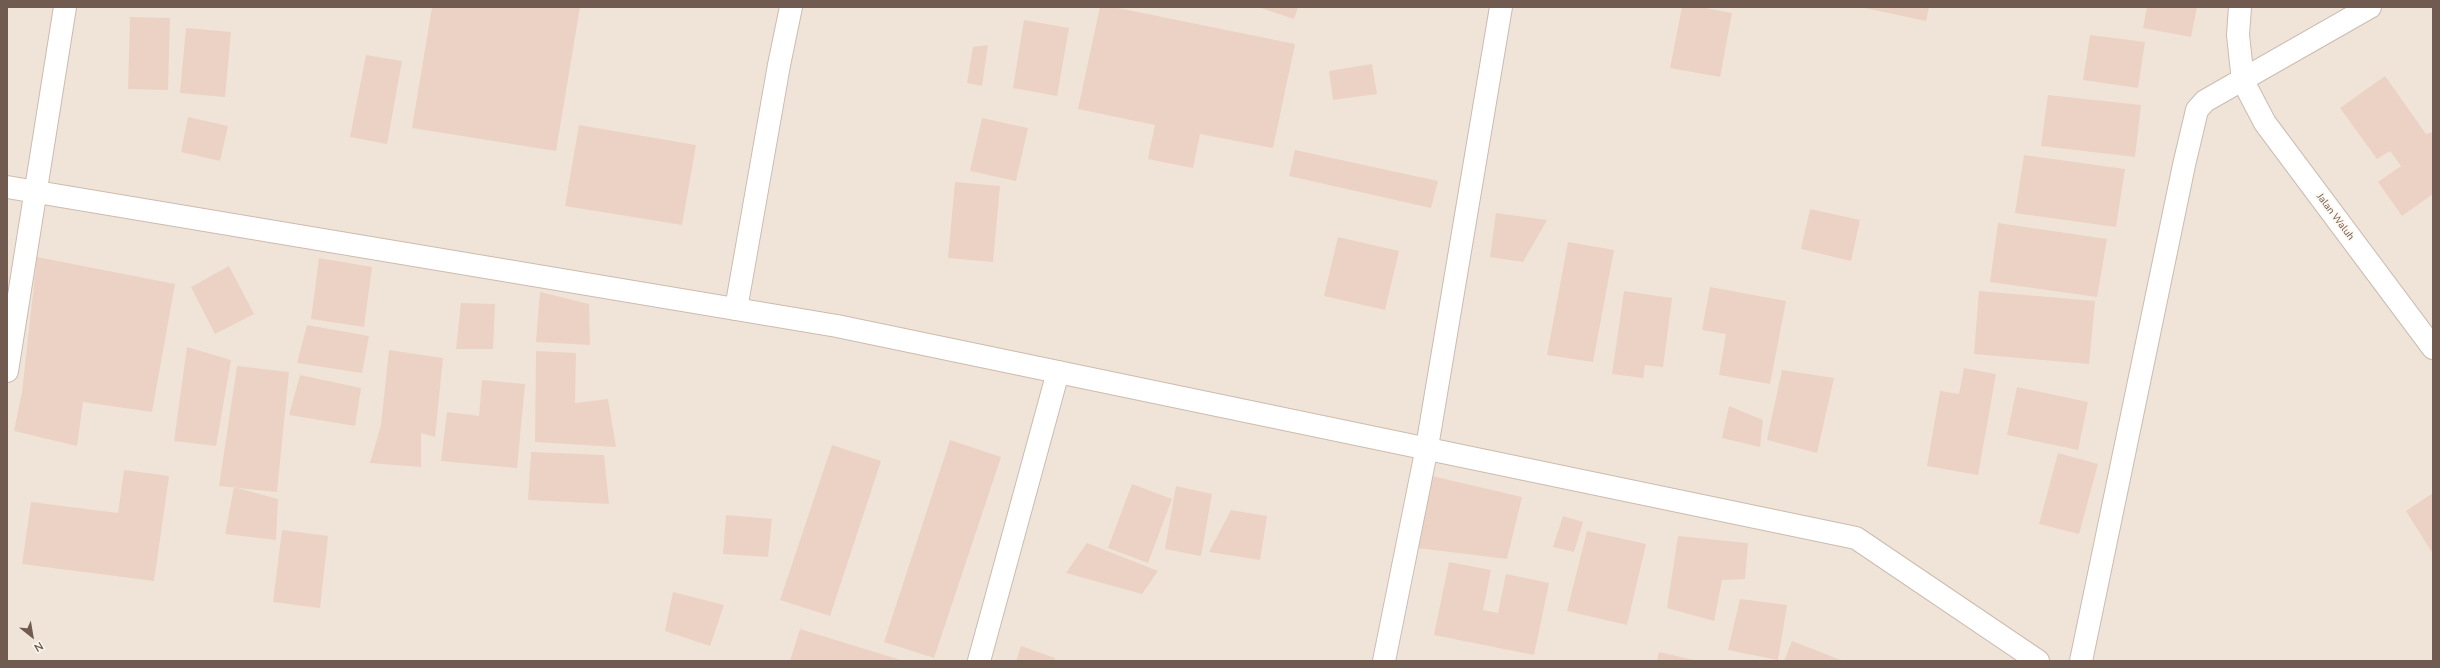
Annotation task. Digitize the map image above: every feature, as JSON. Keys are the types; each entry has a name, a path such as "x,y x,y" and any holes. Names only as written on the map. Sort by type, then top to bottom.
{"street":[{"path":"7,371 65,7"},
{"path":"736,309 779,65 792,7"},
{"path":"1384,661 1427,447 1501,7"},
{"path":"2240,7 2238,35 2243,81"},
{"path":"2081,661 2174,211 2197,110 2216,94 2243,81 2370,7"},
{"name":"Jalan Waluh","path":"2243,81 2265,123 2433,348"},
{"path":"7,187 837,326 1427,447 1856,538 2038,661"},
{"path":"979,661 1058,372"}],"shaded area":[{"path":"7,7 2433,7 2433,661 7,661"}],"building":[{"path":"432,7 580,7 556,151 412,128"},
{"path":"1100,7 1113,7 1295,44 1273,148 1200,134 1193,168 1148,159 1155,125 1078,109"},
{"path":"1258,7 1298,7 1294,19"},
{"path":"1682,7 1700,7 1732,13 1720,77 1670,68"},
{"path":"1860,7 1929,7 1926,21"},
{"path":"2147,7 2197,7 2191,37 2143,28"},
{"path":"130,17 170,18 168,90 128,89"},
{"path":"1024,20 1069,28 1057,96 1013,88"},
{"path":"186,28 231,32 225,97 180,93"},
{"path":"2090,35 2145,42 2138,88 2083,80"},
{"path":"988,45 982,86 967,83 973,47"},
{"path":"366,55 402,61 387,144 350,137"},
{"path":"1372,64 1377,94 1333,100 1329,71"},
{"path":"2385,76 2426,134 2433,132 2433,194 2402,216 2378,182 2401,166 2390,151 2377,159 2340,108"},
{"path":"2048,95 2141,105 2135,157 2041,146"},
{"path":"188,117 228,126 220,161 181,152"},
{"path":"982,118 1028,128 1016,181 970,171"},
{"path":"579,125 696,145 682,225 565,206"},
{"path":"1295,150 1438,181 1431,208 1289,176"},
{"path":"2024,155 2125,169 2116,227 2015,213"},
{"path":"955,182 1000,186 993,262 948,258"},
{"path":"1810,209 1860,220 1851,261 1801,249"},
{"path":"1496,213 1547,220 1523,262 1490,257"},
{"path":"1998,223 2107,239 2097,297 1990,282"},
{"path":"1338,237 1399,251 1385,310 1324,296"},
{"path":"1568,242 1614,250 1593,362 1547,355"},
{"path":"37,257 175,284 152,412 83,402 77,446 14,431 22,392"},
{"path":"319,258 372,267 364,327 311,319"},
{"path":"229,266 254,314 215,334 191,287"},
{"path":"1710,287 1786,301 1770,384 1719,375 1726,334 1702,330"},
{"path":"1624,291 1672,298 1663,367 1645,365 1643,378 1612,374"},
{"path":"1979,291 2095,301 2089,364 1974,354"},
{"path":"540,292 589,304 590,345 536,342"},
{"path":"461,303 495,304 493,349 456,349"},
{"path":"307,325 369,336 362,373 297,363"},
{"path":"187,347 231,360 216,446 174,441"},
{"path":"389,350 443,358 435,437 421,433 421,467 370,463 381,425"},
{"path":"536,351 576,353 575,403 608,399 616,447 535,442"},
{"path":"237,366 289,372 277,492 219,486"},
{"path":"1964,368 1996,374 1978,475 1927,466 1940,391 1959,394"},
{"path":"1782,370 1834,378 1817,453 1767,440"},
{"path":"300,375 361,388 355,426 289,415"},
{"path":"482,380 525,384 517,468 441,461 447,412 479,416"},
{"path":"2017,387 2088,402 2078,450 2007,435"},
{"path":"1729,406 1763,420 1760,447 1722,438"},
{"path":"950,440 1001,457 934,658 884,642"},
{"path":"832,445 881,461 830,616 780,600"},
{"path":"531,452 604,455 609,504 528,500"},
{"path":"2058,453 2098,464 2079,534 2039,524"},
{"path":"124,470 169,476 154,581 22,564 31,502 118,513"},
{"path":"1432,476 1522,497 1507,559 1417,548"},
{"path":"1132,484 1172,499 1148,563 1108,548"},
{"path":"1176,486 1212,494 1201,556 1165,549"},
{"path":"234,487 278,499 276,540 225,534"},
{"path":"2433,493 2433,554 2406,511"},
{"path":"1231,510 1267,516 1260,560 1209,552"},
{"path":"726,515 772,519 768,557 723,554"},
{"path":"1563,516 1583,522 1574,552 1553,547"},
{"path":"282,530 328,536 320,608 273,602"},
{"path":"1587,531 1646,544 1627,625 1567,611"},
{"path":"1678,536 1748,543 1745,579 1722,580 1714,621 1667,608"},
{"path":"1087,543 1158,571 1142,594 1066,573"},
{"path":"1449,562 1491,570 1483,610 1498,613 1506,574 1549,583 1534,655 1434,635"},
{"path":"673,592 724,605 710,646 665,631"},
{"path":"1740,599 1787,605 1778,660 1728,650"},
{"path":"800,629 904,661 790,661"},
{"path":"1792,641 1841,660 1841,661 1784,661"},
{"path":"1021,646 1055,658 1054,661 1016,661"},
{"path":"1659,652 1694,660 1694,661 1657,661"}]}
